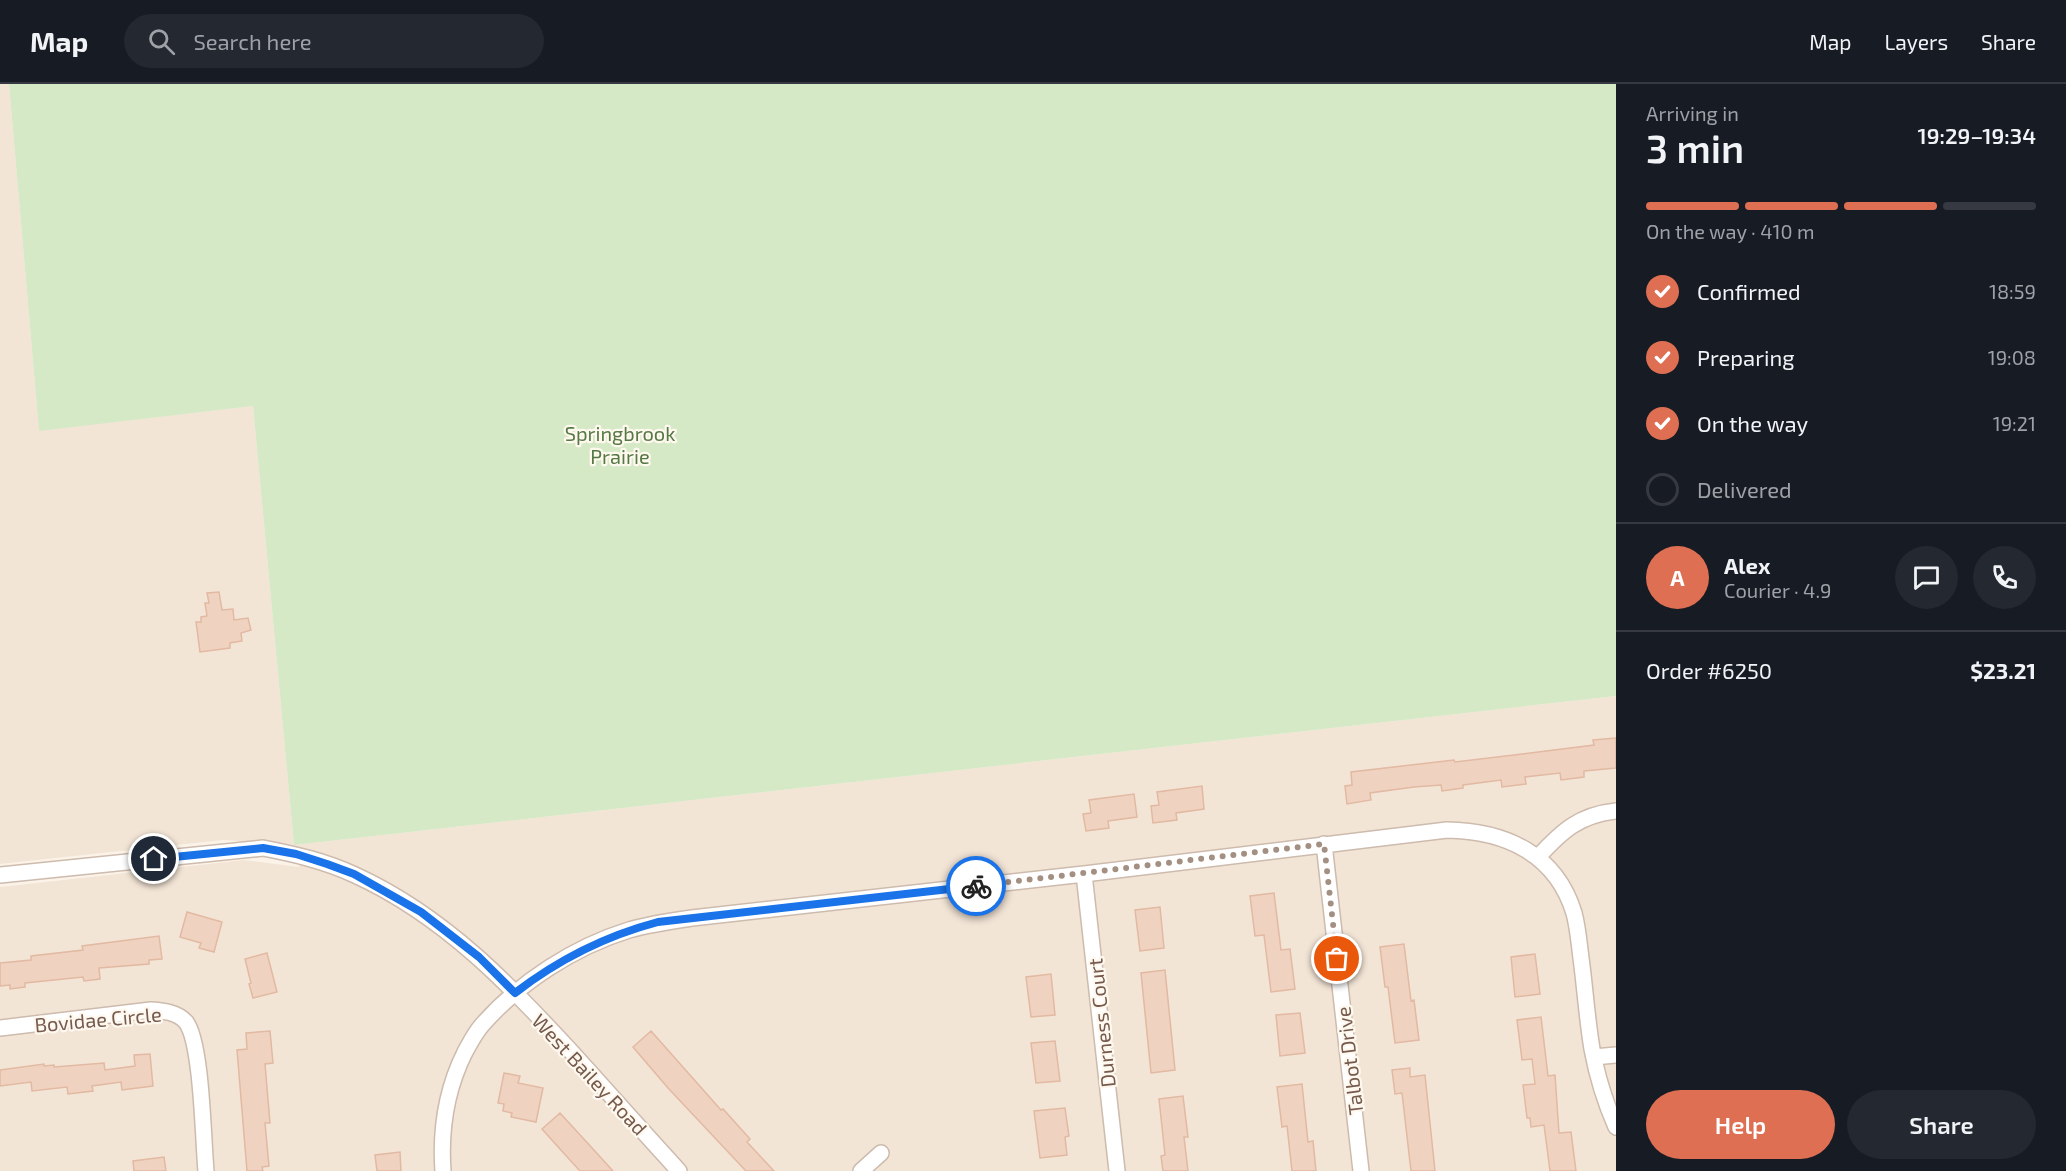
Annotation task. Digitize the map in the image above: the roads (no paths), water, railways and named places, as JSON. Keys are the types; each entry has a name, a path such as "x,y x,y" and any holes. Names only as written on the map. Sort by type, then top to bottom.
{"street":[{"path":"1538,857 1561,833 1577,822 1593,815 1616,811"},
{"path":"443,1171 441,1145 443,1120 450,1088 471,1040 481,1026 515,993 538,975 577,952 628,930 658,922 1447,830 1473,830 1506,839 1538,857 1550,869 1565,892 1577,926 1594,1058 1609,1111 1616,1127"},
{"name":"Talbot Drive","path":"1324,844 1361,1171"},
{"name":"West Bailey Road","path":"0,875 263,848 296,854 354,874 421,912 479,957 555,1035 679,1171"},
{"name":"Durness Court","path":"1084,874 1117,1171"},
{"name":"Bovidae Circle","path":"0,1028 151,1010 177,1015 186,1023 195,1043 206,1171"},
{"path":"1594,1058 1616,1055"},
{"path":"861,1171 881,1153"}],"park label":[{"name":"Springbrook Prairie","path":"620,444"}]}
